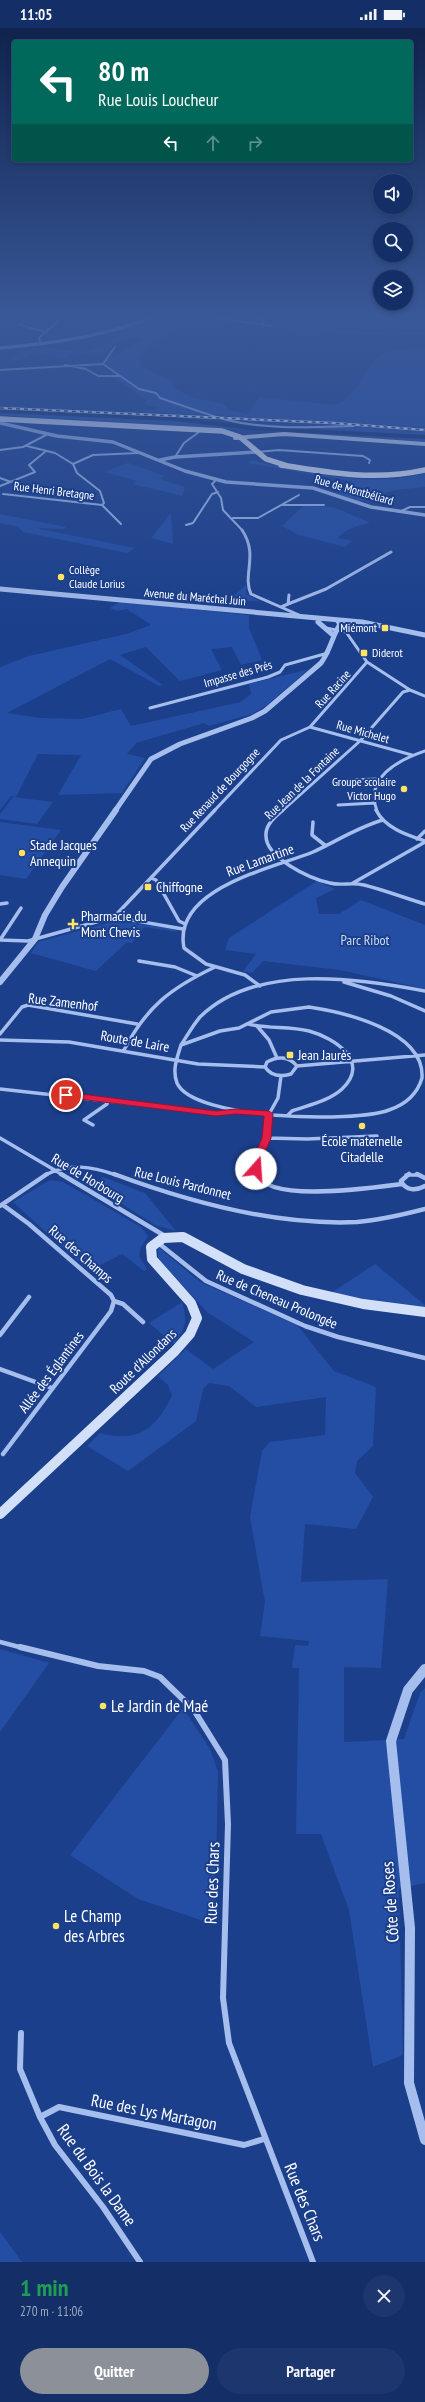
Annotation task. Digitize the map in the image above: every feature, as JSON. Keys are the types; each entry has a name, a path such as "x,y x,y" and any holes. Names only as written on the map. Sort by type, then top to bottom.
{"main road":[{"path":"0,419 175,428 216,432 239,438 258,435 284,434 425,444"},
{"path":"239,438 262,460 288,466 367,477 402,475 425,470"},
{"path":"156,1241 165,1237 181,1236 236,1267 329,1298 425,1312"},
{"name":"Route d'Allondans","path":"0,1514 175,1351 190,1334 197,1318 191,1303 152,1259 151,1247 156,1241"}],"street":[{"path":"223,418 288,425 354,426"},
{"name":"Rue de Montbéliard","path":"0,423 48,434 108,441 185,471 234,484 313,488 371,507 425,515"},
{"path":"175,457 184,443 199,432"},
{"path":"0,450 27,446 48,434"},
{"path":"27,446 61,456 72,464 77,473 100,491 104,504 102,505 108,509 122,524"},
{"path":"160,460 175,457 279,450 364,456 370,460 369,463"},
{"path":"0,486 35,472 29,465 46,451"},
{"path":"72,464 93,455 138,453"},
{"path":"0,478 11,482"},
{"path":"216,480 212,484 221,498 223,510 247,534 252,546 248,588 254,597 302,616"},
{"path":"186,525 194,523 212,494 218,492"},
{"name":"Rue Henri Bretagne","path":"3,494 102,505"},
{"path":"232,518 254,519 299,495"},
{"path":"281,504 324,505"},
{"path":"399,512 407,507 425,507"},
{"path":"281,607 326,589 391,552"},
{"name":"Avenue du Maréchal Juin","path":"0,589 293,617 338,624 392,627"},
{"path":"288,604 290,597 289,595"},
{"path":"287,610 293,617"},
{"name":"Avenue du Maréchal Juin","path":"293,617 302,616 327,619 338,624 392,627"},
{"name":"Avenue du Maréchal Juin","path":"318,622 327,619"},
{"name":"Avenue du Maréchal Juin","path":"318,622 333,635"},
{"path":"326,628 338,624"},
{"path":"338,624 346,632 367,662 410,690 425,696"},
{"path":"0,982 35,939 44,915 62,887 151,759 180,744 252,718 265,711 321,663 328,653 338,624"},
{"path":"346,632 348,624"},
{"path":"392,627 425,635"},
{"name":"Impasse des Prés","path":"150,708 268,677 280,672 285,665 328,653"},
{"name":"Rue Racine","path":"310,727 367,662"},
{"name":"Rue Jean de la Fontaine","path":"283,862 271,850 267,843 266,833 270,823 360,741 403,692 410,690"},
{"name":"Rue Michelet","path":"310,727 412,756"},
{"name":"Rue Renaud de Bourgogne","path":"114,917 281,740 310,727"},
{"path":"425,751 393,765 379,779 375,788 375,803 383,820 425,842"},
{"path":"348,780 379,779"},
{"path":"338,805 375,803"},
{"name":"Rue Lamartine","path":"260,986 245,974 215,967 193,957 184,948 183,929 185,924 202,902 223,886 326,846 383,820"},
{"path":"312,822 312,835 326,846"},
{"path":"417,839 425,831"},
{"path":"354,883 425,842"},
{"path":"283,862 331,883 354,883 424,903"},
{"path":"151,878 156,880 179,921 185,924"},
{"path":"0,904 7,903"},
{"path":"0,940 21,908"},
{"path":"0,940 35,939 114,917 183,929"},
{"path":"139,961 176,967 197,976"},
{"path":"124,1050 137,1024 166,994 215,967"},
{"path":"236,1112 201,1102 181,1089 175,1080 174,1059 188,1030 211,1007 230,996 260,986 308,979 386,983 425,991"},
{"path":"340,981 391,996 425,1011"},
{"name":"Rue Zamenhof","path":"0,1034 22,1006 28,1005 137,1024"},
{"path":"0,1089 24,1090 216,1113 236,1112 334,1117 364,1116 395,1108 409,1100 422,1084 424,1073 423,1055 401,1037 379,1024 331,1010 309,1007 288,1008 271,1012 248,1024 181,1046"},
{"path":"248,1024 257,1026 275,1026 311,1032 334,1042 344,1050 353,1061 353,1072 342,1088 331,1096 292,1111 288,1115"},
{"path":"257,1026 269,1040 277,1058"},
{"name":"Route de Laire","path":"0,1040 69,1042 124,1050 198,1064 265,1067"},
{"path":"297,1066 292,1060 277,1058 267,1062 265,1067 269,1072 281,1076 291,1074 297,1066 423,1055"},
{"path":"281,1076 281,1086 276,1104 269,1114 267,1138 256,1162 256,1169 264,1182 289,1191 322,1193 402,1184 412,1189 425,1186"},
{"path":"93,1125 84,1120 107,1104 108,1100"},
{"path":"267,1138 307,1139 377,1136"},
{"name":"Rue de Horbourg","path":"0,1138 165,1237"},
{"name":"Rue Louis Pardonnet","path":"1,1206 25,1188 55,1171 76,1166 88,1167 132,1182 191,1198 256,1212 317,1220 363,1222 425,1209"},
{"path":"402,1184 403,1177 410,1174 418,1174 425,1178"},
{"name":"Rue des Champs","path":"1,1206 29,1224 111,1295 114,1301 123,1304 143,1322"},
{"name":"Rue de Cheneau Prolongée","path":"156,1241 195,1274 215,1285 325,1333 391,1351 425,1358"},
{"path":"0,1335 29,1297"},
{"name":"Allée des Églantines","path":"3,1454 111,1312 114,1301"},
{"path":"0,1370 52,1388"},
{"name":"Rue des Chars","path":"0,1642 59,1658 98,1666 144,1671 160,1677 194,1710 225,1760 228,1824 223,1998 229,2043 264,2139 313,2262"},
{"name":"Côte de Roses","path":"425,1669 408,1690 391,1741 410,1928 410,2082 425,2140"},
{"name":"Rue du Bois la Dame","path":"21,2033 20,2069 54,2145 103,2207 140,2262"},
{"name":"Rue des Lys Martagon","path":"40,2116 59,2107 244,2145 264,2139"}],"green space":[{"path":"54,418 183,420 248,430"},
{"path":"266,418 425,418 425,427"},
{"path":"241,423 322,428 347,426 425,432 425,442 266,431"},
{"path":"252,460 315,474 362,479 406,478 425,473 425,487 395,490 358,502 338,493 352,481 247,463"},
{"path":"128,463 165,476 160,479 185,487 182,496 133,484 137,481 104,472"},
{"path":"303,506 334,507 370,523 344,532 338,538 352,541 345,547 299,535 282,526"},
{"path":"171,513 173,544 151,538"},
{"path":"0,514 66,527 63,529 38,528 40,529 135,548 127,553 23,532 19,527 0,523"},
{"path":"246,585 246,594 259,601 229,600"},
{"path":"121,601 249,615 249,628 262,660 241,665 232,647 211,649 222,670 180,681 146,647 120,655 163,685 159,686 110,659 7,713 41,718 82,719 121,709 131,726 241,702 251,694 249,684 309,669 267,705 252,714 209,726 204,723 136,743 127,754 145,758 122,793 58,795 81,755 38,754 16,797 11,796 0,810 0,667 29,656 126,634 151,625 127,609 117,611 110,608"},
{"path":"13,797 53,802 37,824 0,819 0,814"},
{"name":"Stade Jacques Annequin","path":"0,822 61,830 26,879 0,875"},
{"name":"Parc Ribot","path":"317,881 335,889 316,898 319,914 339,914 361,900 425,925 425,989 340,970 263,961 252,973 243,971 256,954 225,950 229,938"},
{"path":"116,921 174,929 178,932 144,927 132,943 127,942 96,971 31,953 38,942"},
{"path":"103,1177 145,1193 176,1231 155,1225 95,1187"},
{"path":"50,1180 63,1182 141,1227 148,1236 141,1247 139,1256 147,1269 144,1271 122,1254 89,1271 13,1202"},
{"path":"158,1247 200,1282 297,1325 334,1371 376,1387 373,1446 357,1461 355,1473 373,1497 356,1529 305,1524 301,1582 388,1579 381,1668 344,1667 344,1742 404,1739 420,1693 425,1688 425,1883 399,1889 403,2055 373,2067 349,1910 321,1834 296,1834 299,1668 292,1668 295,1645 308,1646 309,1641 260,1636 265,1602 250,1517 262,1451 270,1442 325,1435 326,1397 256,1407 229,1386 209,1383 203,1389 196,1421 128,1471 87,1446 100,1433 113,1436 135,1435 152,1425 166,1408 172,1396 168,1385 158,1376 186,1349 213,1369 254,1342 207,1312 158,1258"},
{"path":"375,1264 425,1305 425,1309 387,1305 331,1293"},
{"path":"182,1302 185,1320 181,1334 174,1344 149,1323"},
{"path":"0,1649 49,1663 0,1732"},
{"path":"183,1708 210,1749 218,1772 215,1925 138,1899 70,1855"},
{"path":"0,2232 22,2262 0,2262"}],"waterway":[{"path":"160,418 251,428 425,437"}],"railway":[{"path":"228,418 333,423 425,430"}],"place":[{"name":"Collège Claude Lorius","path":"61,577"},
{"name":"Miémont","path":"385,628"},
{"name":"Diderot","path":"364,653"},
{"name":"Groupe scolaire Victor Hugo","path":"404,789"},
{"name":"Stade Jacques Annequin","path":"22,853"},
{"name":"Chiffogne","path":"148,887"},
{"name":"Pharmacie du Mont Chevis","path":"73,924"},
{"name":"Jean Jaurès","path":"290,1055"},
{"name":"École maternelle Citadelle","path":"362,1126"},
{"name":"Le Jardin de Maé","path":"103,1706"},
{"name":"Le Champ des Arbres","path":"56,1926"}],"route":[{"path":"66,1095 216,1113 236,1112 269,1114 266,1130 267,1138 264,1148 256,1162 256,1169"}]}
